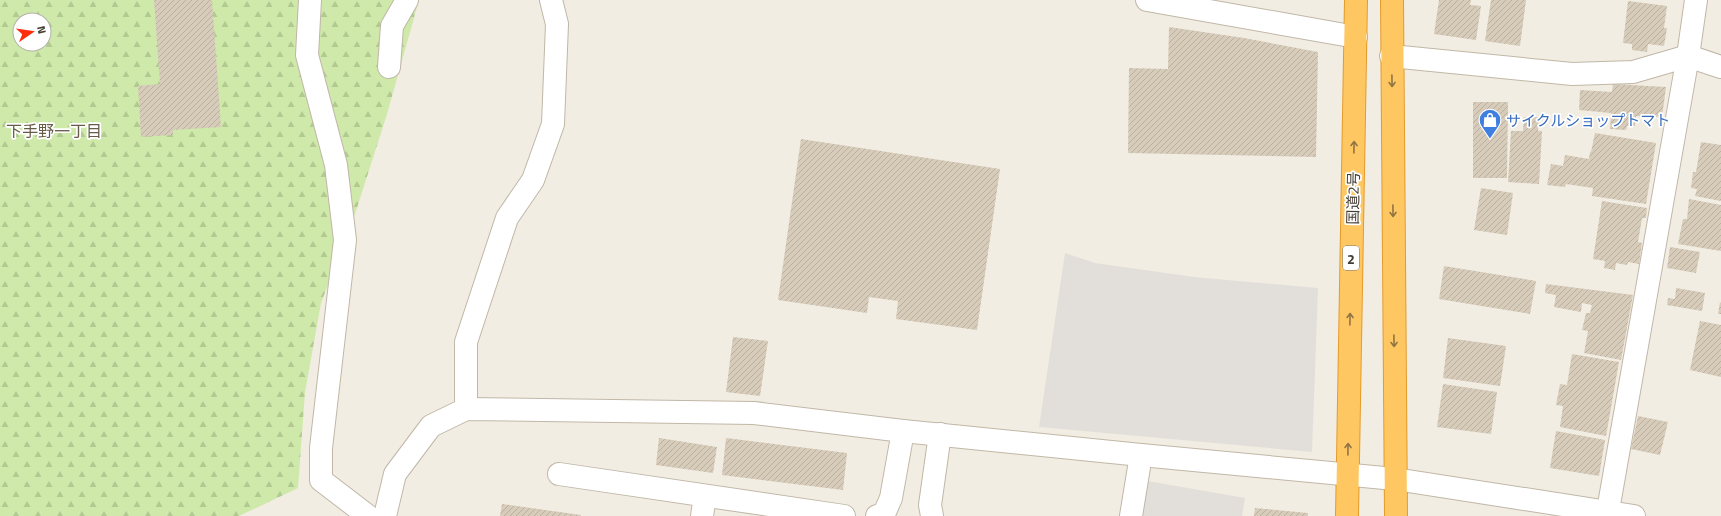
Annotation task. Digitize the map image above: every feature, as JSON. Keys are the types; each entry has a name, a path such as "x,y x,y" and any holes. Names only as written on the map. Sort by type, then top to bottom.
{"highway":[{"name":"国道2号","path":"1347,516 1356,0"},
{"path":"1392,0 1391,56 1396,516"}],"street":[{"path":"310,0 307,55 336,165 346,240 321,448 322,480 368,516"},
{"path":"389,67 392,26 407,0"},
{"path":"466,409 466,342 506,218 533,180 553,124 557,24 551,0"},
{"path":"1147,0 1356,37"},
{"path":"1608,514 1688,56 1696,0"},
{"path":"1391,56 1572,74 1633,72 1688,56 1721,67"},
{"path":"385,516 395,474 431,426 466,409 754,413 903,431 1395,479 1608,514 1634,516"},
{"path":"881,515 891,498 903,431"},
{"path":"932,516 930,505 940,434"},
{"path":"1131,516 1141,455"},
{"path":"558,474 703,506 844,516"}],"green space":[{"path":"0,0 419,0 387,114 356,211 321,303 305,392 298,488 239,516 0,516"}],"shaded area":[{"path":"1065,253 1095,263 1194,277 1318,288 1312,452 1039,427"},
{"path":"1148,481 1245,498 1242,516 1142,516"}],"building":[{"path":"154,0 212,0 221,127 173,130 173,135 141,137 138,86 160,84"},
{"path":"1439,0 1471,0 1470,5 1481,6 1476,40 1434,34"},
{"path":"1491,0 1526,0 1520,46 1485,41"},
{"path":"1628,1 1667,6 1664,28 1667,28 1664,46 1648,44 1647,52 1632,50 1632,44 1623,43"},
{"path":"1169,27 1244,38 1318,52 1316,157 1128,153 1129,68 1168,69"},
{"path":"1613,84 1666,87 1662,117 1636,116 1635,126 1627,126 1626,130 1610,129 1611,113 1579,110 1580,90 1612,92"},
{"name":"サイクルショップトマト","path":"1473,102 1508,102 1507,178 1473,178"},
{"path":"1524,117 1539,117 1538,131 1542,131 1539,184 1508,182 1511,131 1523,131"},
{"path":"1595,133 1656,143 1646,204 1592,196 1593,188 1566,184 1565,187 1547,185 1551,164 1563,166 1565,155 1589,159"},
{"path":"801,139 1000,169 977,330 896,319 898,301 869,297 867,313 778,300"},
{"path":"1701,142 1721,145 1721,201 1695,196 1697,189 1691,188 1693,172 1696,172"},
{"path":"1481,188 1513,193 1507,235 1474,230"},
{"path":"1689,199 1721,205 1721,251 1678,244 1683,219 1687,219"},
{"path":"1602,201 1647,208 1646,218 1642,218 1638,242 1642,243 1639,264 1628,262 1627,265 1616,263 1615,270 1604,268 1605,261 1593,259"},
{"path":"1670,247 1700,252 1696,273 1667,268"},
{"path":"1444,266 1536,281 1530,314 1439,299"},
{"path":"1546,284 1633,295 1621,360 1584,353 1588,331 1582,330 1586,313 1590,313 1592,305 1582,303 1581,312 1554,307 1556,295 1545,293"},
{"path":"1676,288 1705,293 1702,311 1667,305 1668,298 1675,299"},
{"path":"1720,302 1721,314 1718,314"},
{"path":"1700,321 1721,325 1721,377 1690,370"},
{"path":"733,337 768,341 760,396 726,392"},
{"path":"1448,338 1506,346 1500,386 1443,378"},
{"path":"1572,354 1619,362 1606,436 1560,427 1563,406 1556,405 1560,384 1567,385"},
{"path":"1443,384 1497,392 1491,434 1437,427"},
{"path":"1638,416 1668,422 1660,455 1631,449"},
{"path":"1556,431 1605,440 1599,476 1550,468"},
{"path":"659,438 717,447 713,473 656,465"},
{"path":"726,438 847,453 843,490 722,475"},
{"path":"502,504 581,515 581,516 500,516"},
{"path":"1255,508 1308,513 1308,516 1254,516"}],"place":[{"name":"サイクルショップトマト","path":"1490,140"}],"district":[{"name":"下手野一丁目","path":"54,131"}]}
